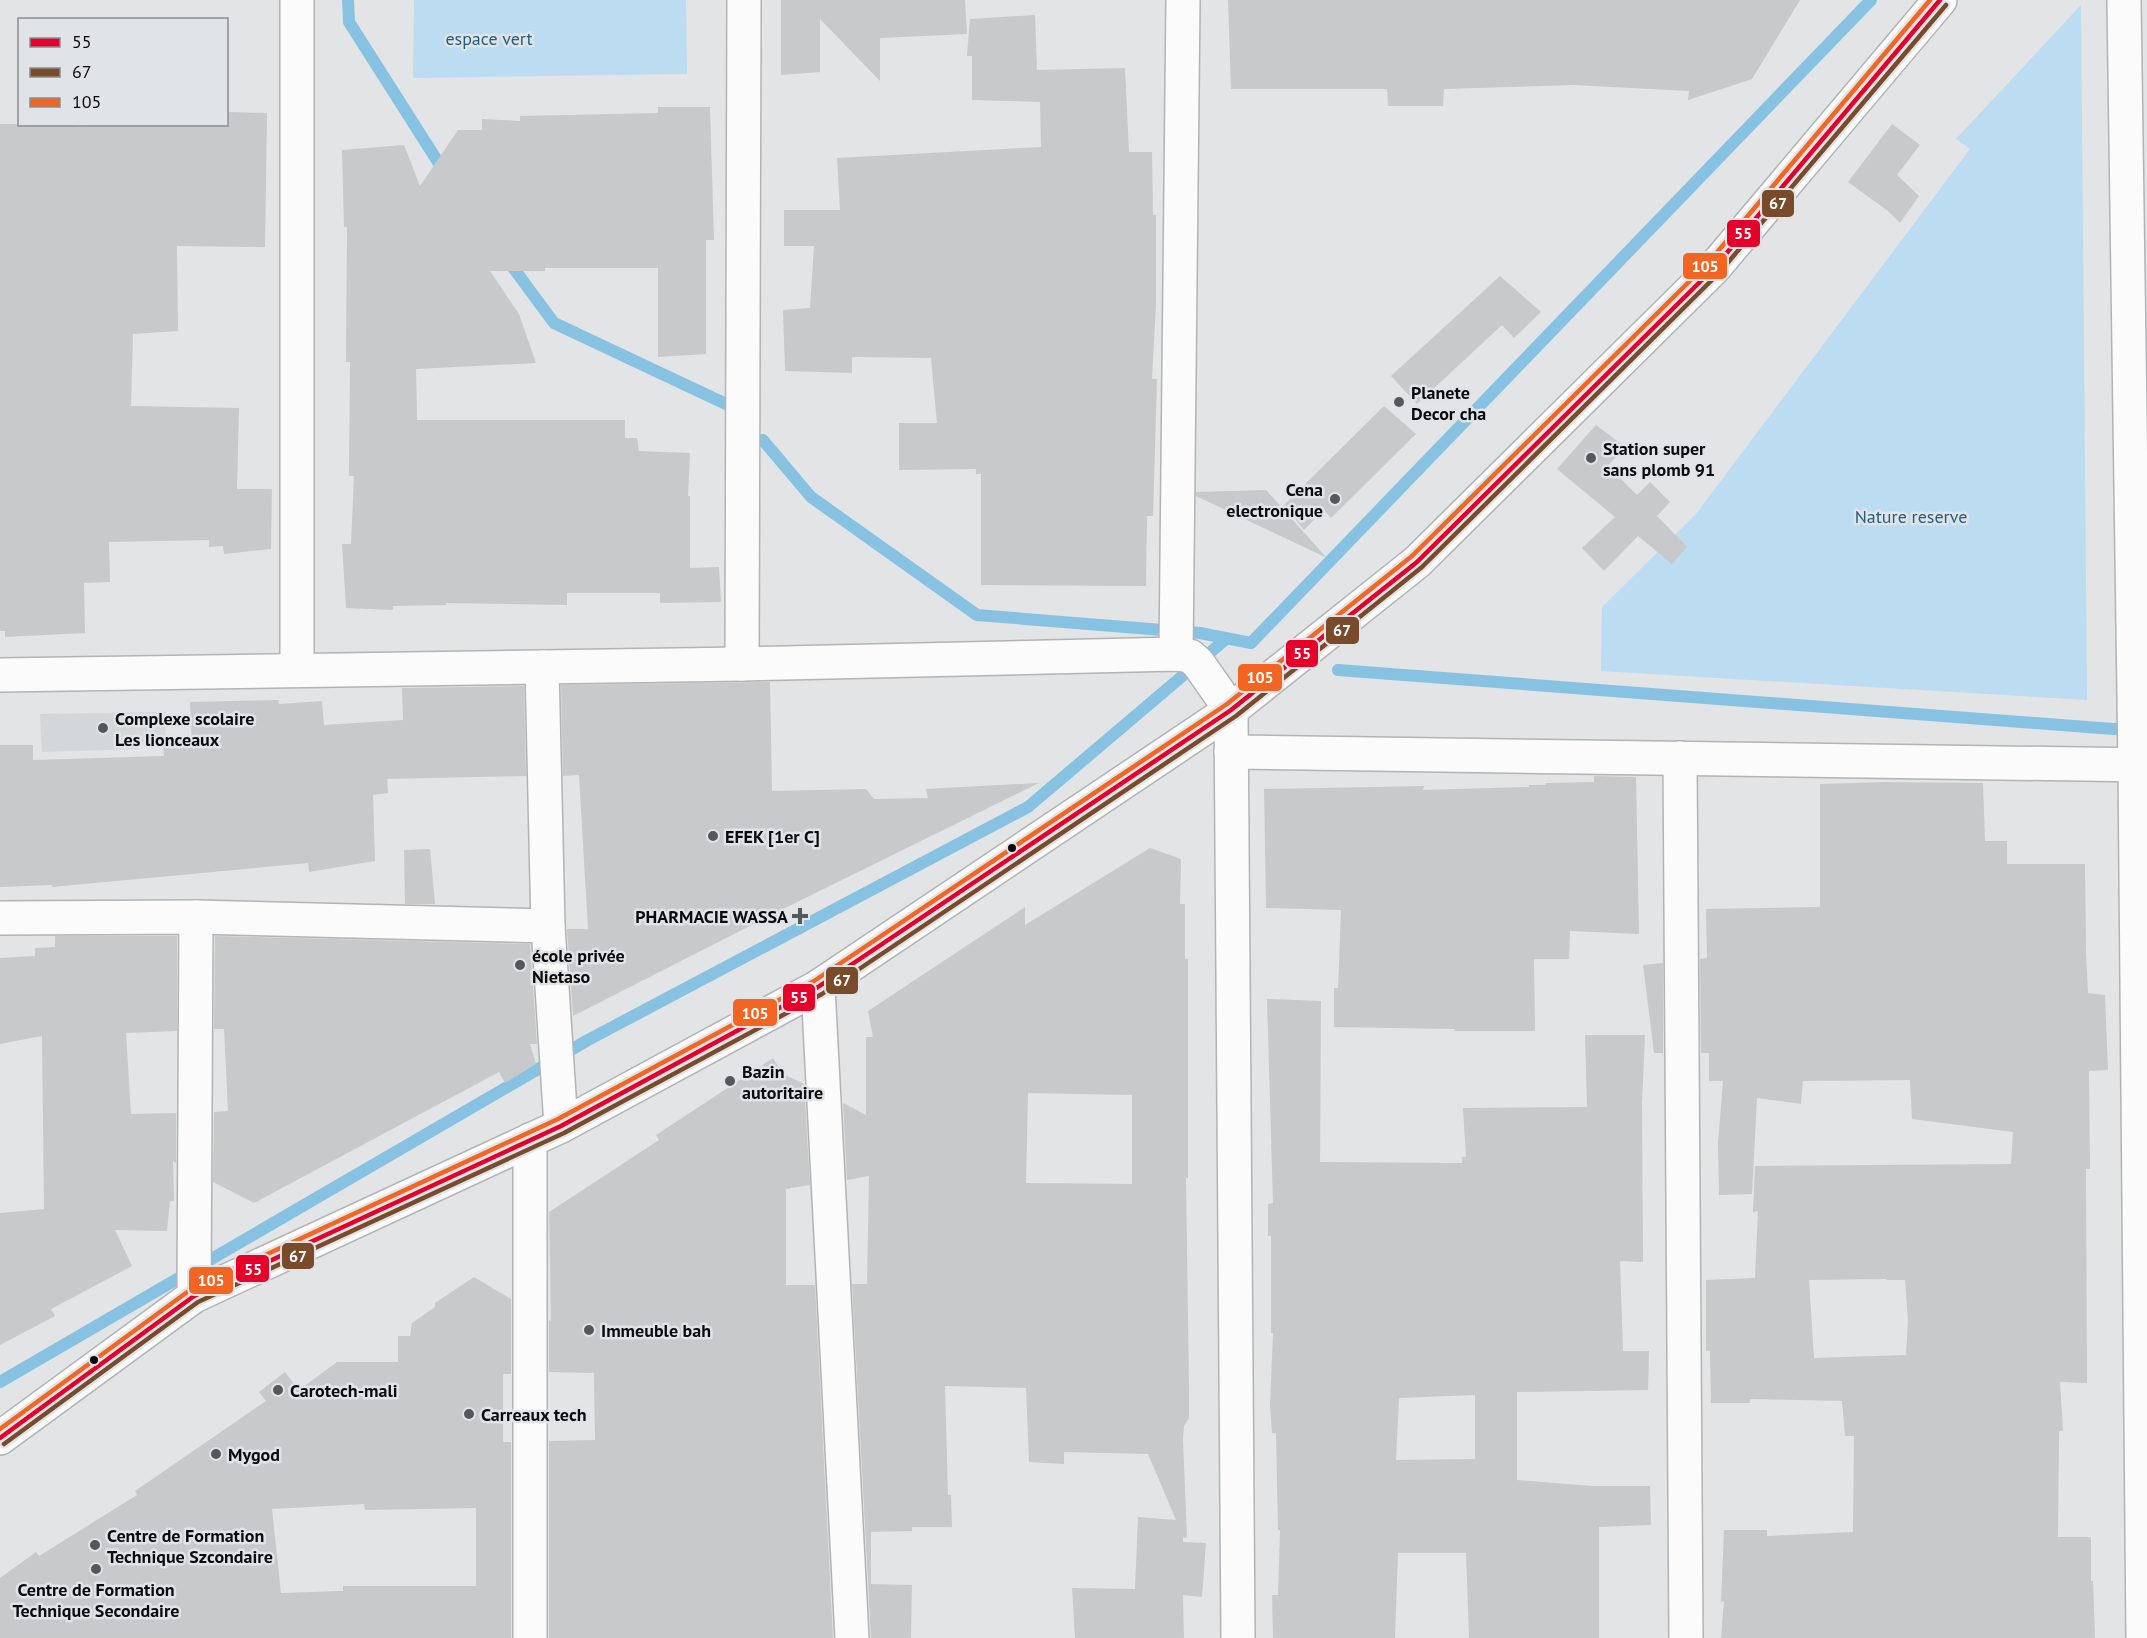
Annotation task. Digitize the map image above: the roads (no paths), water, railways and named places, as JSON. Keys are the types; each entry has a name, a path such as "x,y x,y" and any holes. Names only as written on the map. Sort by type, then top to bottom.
{"street":[{"path":"297,0 297,670"},
{"path":"742,664 744,0"},
{"path":"1176,654 1183,0"},
{"path":"0,1438 194,1296 561,1126 818,987 1231,710 1417,562 1714,268 1940,0"},
{"path":"2124,0 2137,750 2143,1638"},
{"path":"0,675 742,664 1176,654 1190,656 1198,663 1231,710 1238,1638"},
{"path":"542,667 548,926 561,1126"},
{"path":"1231,752 1680,758 2137,750"},
{"path":"1680,758 1686,1638"},
{"path":"0,918 196,917 548,926"},
{"path":"194,1296 196,917"},
{"path":"818,987 852,1638"},
{"path":"530,1140 530,1638"}],"waterway":[{"path":"348,0 349,22 445,173"},
{"path":"763,440 811,497 977,615 1200,633 1251,643 1871,0"},
{"path":"506,258 554,323 726,404"},
{"path":"0,1382 588,1040 1028,807 1226,639"},
{"path":"1338,670 2134,729"}],"place":[{"name":"Planete Decor cha","path":"1399,402"},
{"name":"Station super sans plomb 91","path":"1591,458"},
{"name":"Cena electronique","path":"1335,499"},
{"name":"Complexe scolaire Les lionceaux","path":"103,728"},
{"name":"EFEK [1er C]","path":"713,836"},
{"name":"PHARMACIE WASSA","path":"800,916"},
{"name":"école privée Nietaso","path":"520,965"},
{"name":"Bazin autoritaire","path":"730,1081"},
{"name":"Immeuble bah","path":"589,1330"},
{"name":"Carotech-mali","path":"278,1390"},
{"name":"Carreaux tech","path":"469,1414"},
{"name":"Mygod","path":"216,1454"},
{"name":"Centre de Formation Technique Szcondaire","path":"95,1545"},
{"name":"Centre de Formation Technique Secondaire","path":"96,1569"}],"park label":[{"name":"espace vert","path":"489,38"},
{"name":"Nature reserve","path":"1911,516"}]}
